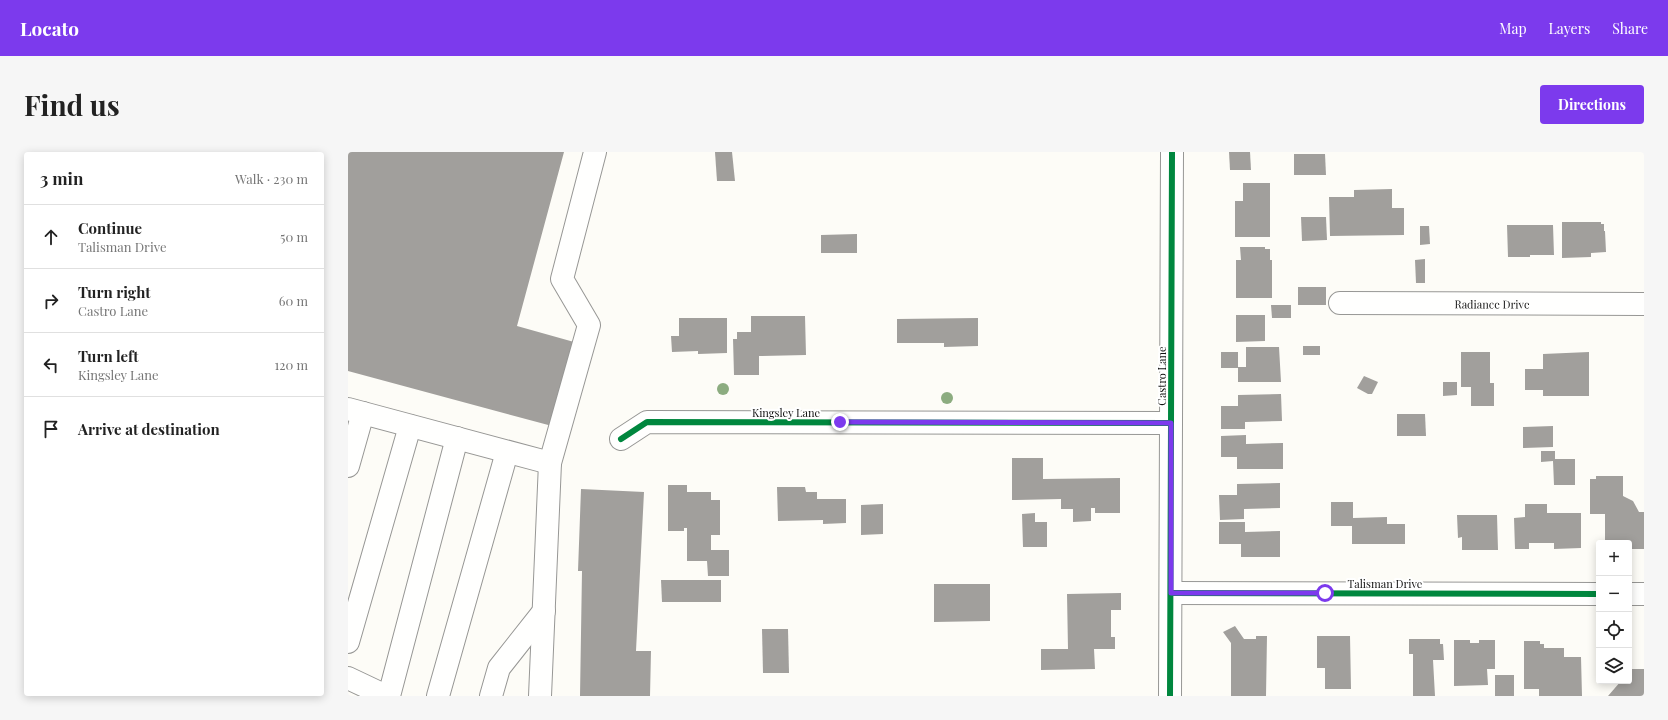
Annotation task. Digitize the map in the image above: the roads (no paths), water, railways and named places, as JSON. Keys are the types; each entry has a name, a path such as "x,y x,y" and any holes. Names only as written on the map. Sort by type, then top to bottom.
{"street":[{"path":"540,696 550,463 589,324 562,279 595,152"},
{"name":"Castro Lane","path":"1170,696 1172,152"},
{"name":"Radiance Drive","path":"1340,303 1644,304"},
{"path":"348,466 356,411 550,463"},
{"name":"Kingsley Lane","path":"621,439 647,422 1171,423"},
{"path":"348,642 410,426"},
{"path":"348,678 387,696 457,438"},
{"path":"438,696 507,452"},
{"name":"Talisman Drive","path":"1171,593 1596,594"},
{"path":"1632,594 1644,594"},
{"path":"491,696 500,668 544,611"}]}
